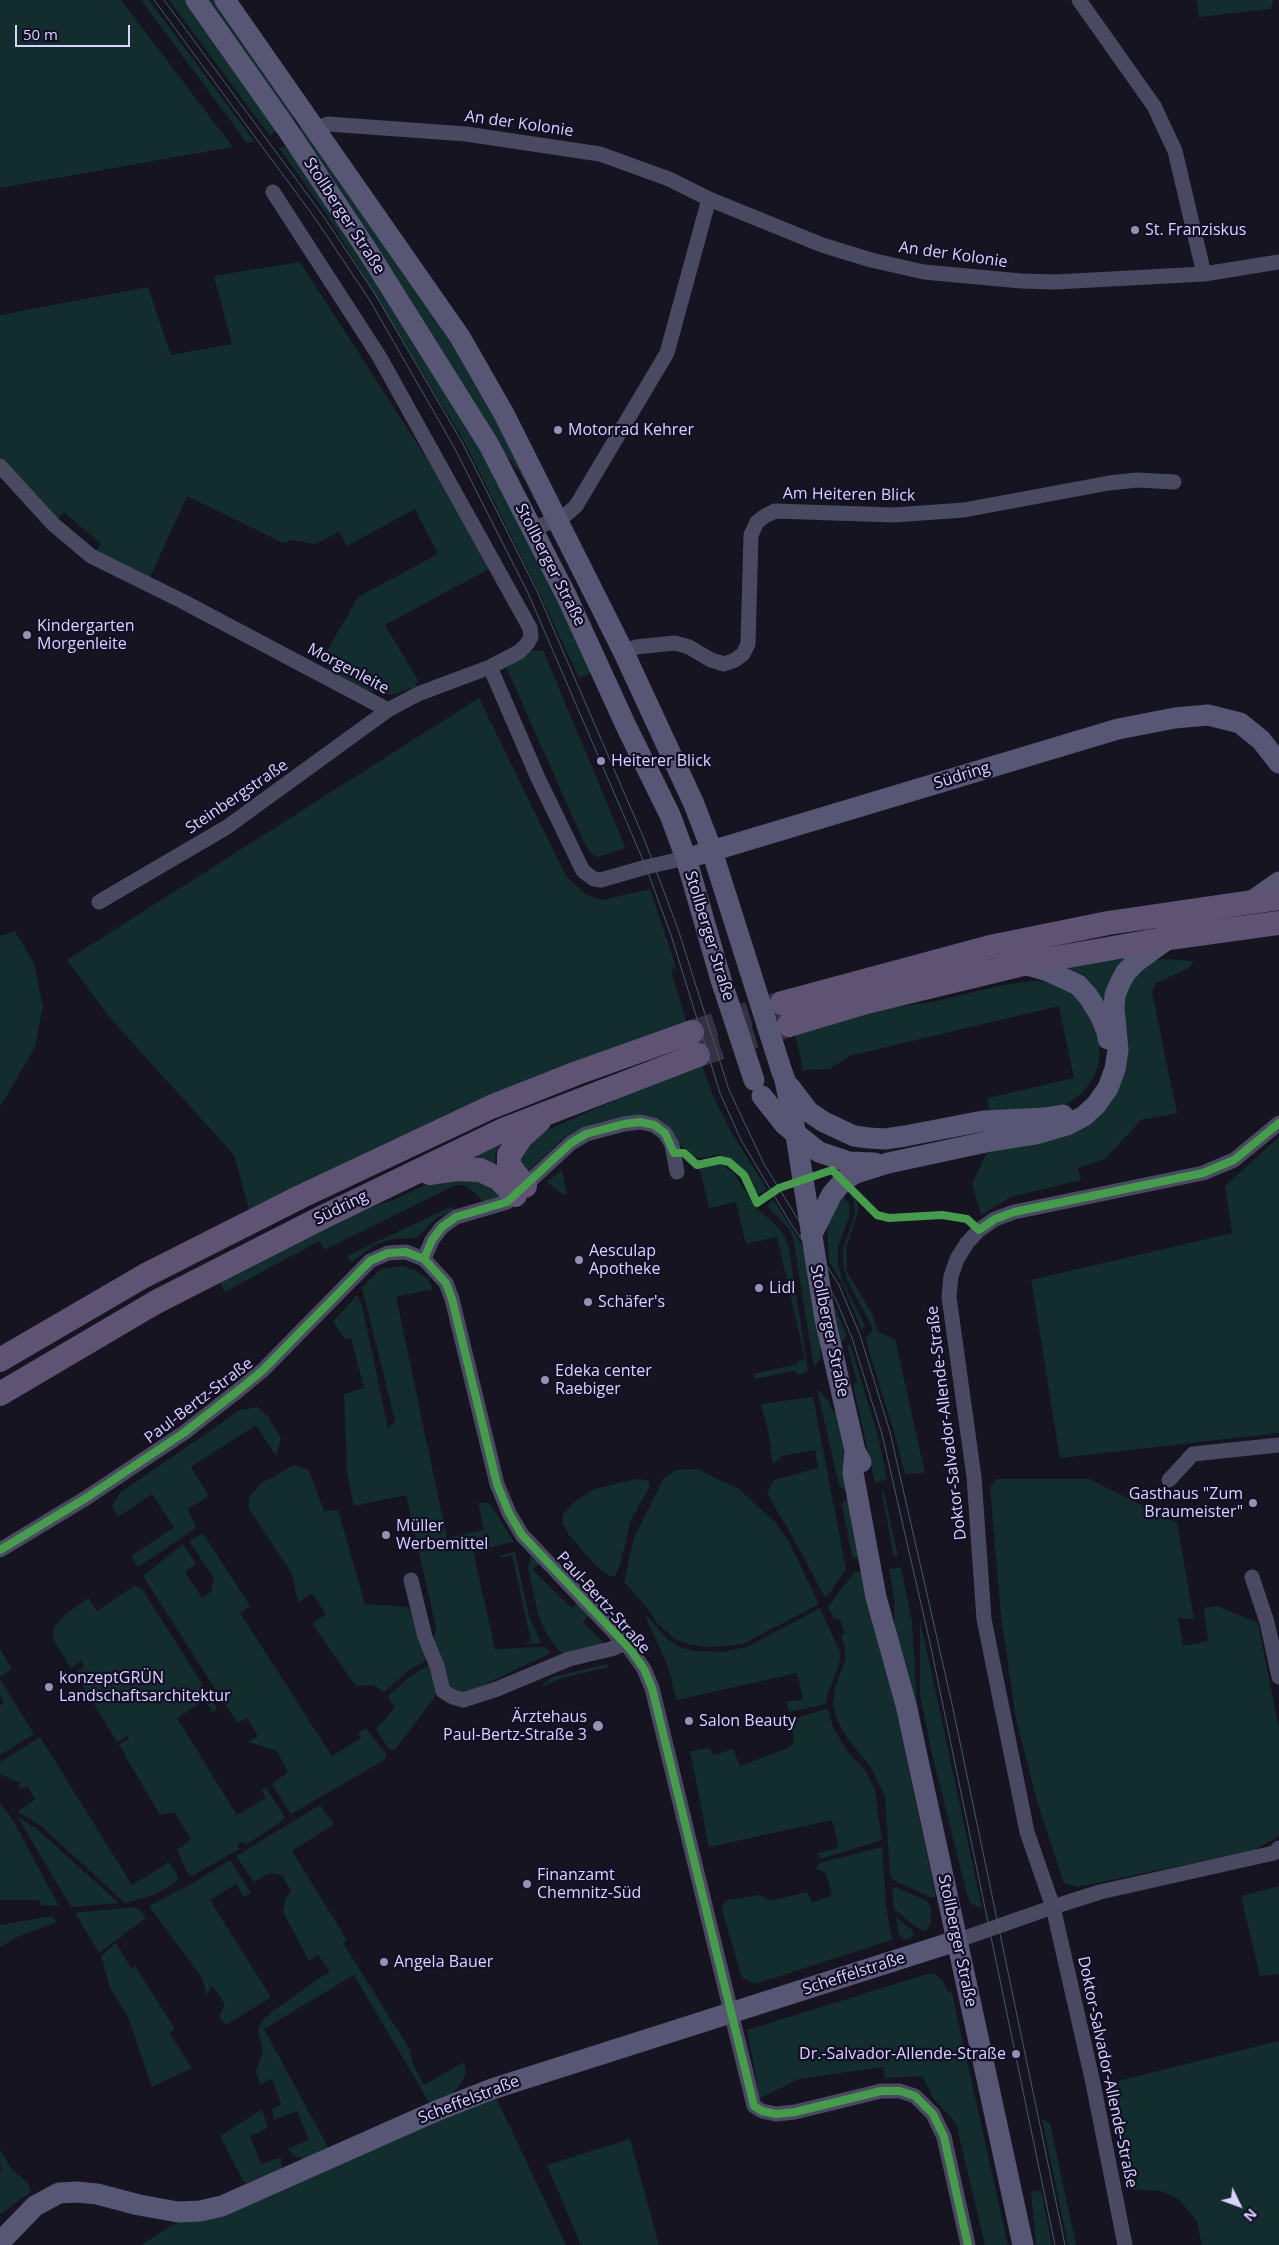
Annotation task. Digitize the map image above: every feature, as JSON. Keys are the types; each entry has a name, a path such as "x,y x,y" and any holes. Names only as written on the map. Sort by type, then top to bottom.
{"main road":[{"name":"Stollberger Straße","path":"196,0 287,129 367,250 489,445 567,598 627,728 670,815 686,858 721,980 758,1088 785,1125 793,1143"},
{"name":"Stollberger Straße","path":"225,0 460,337 504,414 624,653 694,804 712,851 783,1074 793,1143 802,1181 825,1319 855,1451 853,1473 876,1597 906,1705 1023,2245"},
{"name":"Südring","path":"686,858 1118,729 1175,718 1208,715 1240,723 1261,740 1279,763"},
{"path":"1252,901 1279,882"},
{"path":"782,1003 990,947 1108,923 1279,898"},
{"path":"789,1025 866,1002 1023,964 1169,938 1279,923"},
{"path":"811,1236 823,1209 844,1180 856,1173 888,1163 986,1142 1036,1134 1067,1125 1084,1116 1096,1105 1108,1088 1115,1070 1118,1050 1114,1008 1115,995 1120,983 1126,972 1136,962 1169,938"},
{"path":"783,1074 809,1112 839,1130 854,1136 885,1139 983,1121 1045,1118 1062,1115 1077,1108 1099,1084 1106,1069 1109,1052 1108,1032 1088,996 1078,985 1055,974 1023,964"},
{"name":"Südring","path":"0,1360 144,1276 309,1193 491,1107 577,1073 692,1032"},
{"name":"Südring","path":"0,1394 156,1302 400,1179 503,1130 698,1055"},
{"path":"520,1190 509,1166 509,1155 527,1131 561,1107"},
{"path":"793,1143 815,1127 839,1130"},
{"path":"793,1143 849,1162 888,1163"},
{"path":"400,1179 447,1170 480,1170 520,1190"},
{"name":"Scheffelstraße","path":"0,2242 35,2206 59,2193 97,2194 139,2205 178,2212 200,2211 222,2206 436,2111 492,2089 956,1941"}],"street":[{"path":"1079,0 1154,106 1175,151 1204,274"},
{"name":"An der Kolonie","path":"316,129 328,124 466,134 600,154 669,179 710,199 822,245 871,260 924,272 1021,281 1054,282 1204,274 1279,262"},
{"path":"273,192 379,356 530,628 532,637 519,652 490,667 538,778 583,871 594,879 601,880 686,858"},
{"path":"532,530 556,520 576,506 667,353 710,199"},
{"name":"Morgenleite","path":"0,466 53,524 91,556 182,601 388,710 418,694 490,667"},
{"name":"Am Heiteren Blick","path":"624,653 636,647 675,643 689,647 711,660 724,664 736,660 743,654 748,644 751,534 758,522 774,511 912,514 964,510 1109,483 1137,480 1174,482"},
{"name":"Steinbergstraße","path":"99,902 227,827 388,710"},
{"path":"424,1259 432,1240 442,1227 456,1217 507,1202 571,1143 586,1134 624,1124 640,1122 654,1125 665,1133 672,1145 677,1172"},
{"name":"Doktor-Salvador-Allende-Straße","path":"1125,2245 1092,2082 1053,1906 1026,1832 984,1619 974,1477 949,1297 957,1259 967,1243 979,1230 995,1219 1014,1212 1202,1173 1234,1160 1279,1123"},
{"name":"Paul-Bertz-Straße","path":"0,1550 86,1498 185,1432 262,1370 370,1261 388,1253 406,1252 424,1259 446,1283 452,1299 497,1484 508,1513 522,1535 625,1643 644,1669 652,1688 754,2106 762,2111 776,2114 795,2112 881,2091 900,2092 915,2096 933,2114 944,2137 968,2245"},
{"path":"1170,1480 1193,1454 1279,1445"},
{"path":"1252,1577 1267,1622 1279,1677"},
{"name":"Paul-Bertz-Straße","path":"411,1580 425,1637 437,1666 444,1690 453,1698 463,1700 497,1689 569,1659 611,1649 625,1643"},
{"path":"956,1941 1053,1906 1100,1892 1274,1853 1279,1848"}],"green space":[{"path":"0,0 121,0 233,147 0,188"},
{"path":"141,0 149,0 255,142 247,143"},
{"path":"169,0 186,0 277,130 270,136"},
{"path":"205,0 215,0 297,115 290,121"},
{"path":"1197,0 1273,0 1271,9 1199,17"},
{"path":"303,125 435,313 497,420 542,514 519,471 497,444 297,129"},
{"path":"286,147 320,191 491,466 594,672 579,678 538,590 464,441 327,215 279,148"},
{"path":"300,262 433,468 489,569 385,625 418,680 415,687 391,695 361,689 331,673 324,656 358,597 438,554 415,509 347,546 339,532 315,544 293,540 283,543 187,496 150,578 95,552 101,544 64,512 55,521 0,458 0,315 148,287 171,355 232,344 214,276"},
{"path":"543,650 625,846 623,849 598,857 592,854 586,847 506,667 510,662 532,651"},
{"path":"479,698 566,876 585,894 602,900 650,889 676,967 671,971 687,1023 249,1209 234,1155 110,1018 67,960"},
{"path":"15,931 34,964 43,1006 35,1047 0,1107 0,936"},
{"path":"1131,953 1107,1006 1053,970"},
{"path":"1163,959 1194,961 1189,968 1156,983 1152,992 1177,1113 1141,1120 1105,1159 1078,1168 1081,1180 1011,1197 981,1215 972,1184 986,1154 1008,1144 1094,1115 1123,991 1144,963"},
{"path":"1034,981 1058,982 1090,1010 1100,1044 1099,1061 1094,1077 1083,1092 1070,1102 1056,1109 991,1111 987,1104 988,1098 1074,1078 1059,1006 849,1056 830,1069 803,1070 795,1033 863,1009 932,1002 1003,985"},
{"path":"701,1062 713,1096 732,1133 767,1189 758,1195 745,1172 732,1160 717,1154 705,1158 691,1157 687,1150 681,1146 669,1127 658,1118 641,1115 599,1122 567,1135 525,1174 508,1150 527,1139"},
{"path":"1279,1137 1279,1433 1060,1458 1031,1280 1232,1233 1225,1186"},
{"path":"502,1142 495,1155 495,1163 500,1171 467,1159"},
{"path":"684,1161 697,1166 720,1164 734,1173 756,1208 776,1225 785,1236 789,1249 808,1371 799,1375 793,1371 755,1379 754,1374 798,1364 798,1361 805,1359 777,1237 746,1244 736,1202 709,1208 700,1170"},
{"path":"562,1170 567,1195 562,1194 547,1182"},
{"path":"456,1171 501,1194 499,1198 483,1202 471,1189 464,1185 456,1185 324,1250 319,1241 225,1292 219,1281 325,1223 393,1200"},
{"path":"841,1193 849,1205 850,1214 838,1247 838,1263 842,1280 865,1326 862,1330 842,1283 829,1262 827,1226"},
{"path":"852,1195 858,1204 858,1212 846,1247 847,1272 873,1315 877,1331 895,1339 925,1473 905,1474 865,1338 873,1328 847,1280 843,1262 843,1248 855,1215"},
{"path":"773,1199 802,1245 806,1255 821,1341 820,1360 814,1367 793,1237 789,1229 767,1206"},
{"path":"452,1206 453,1211 437,1218 416,1238 393,1239 374,1245 351,1263 347,1256"},
{"path":"402,1266 415,1270 428,1279 433,1289 396,1297 447,1538 484,1530 478,1503 488,1503 491,1505 514,1542 473,1551 495,1649 545,1647 551,1653 475,1689 463,1692 456,1691 450,1686 433,1643 436,1628 406,1495 354,1506 347,1473 344,1394 364,1388 351,1338 345,1339 333,1322 357,1295 362,1305 388,1428 395,1421 362,1288 381,1269"},
{"path":"832,1300 847,1336 840,1344"},
{"path":"850,1344 878,1436 887,1479 875,1483 853,1385 857,1381 847,1345"},
{"path":"817,1389 826,1398 836,1415 852,1490 845,1490 839,1486"},
{"path":"813,1397 845,1564 845,1570 840,1578 828,1595 824,1596 767,1493 774,1480 818,1468 815,1450 782,1456 773,1464 768,1431 761,1404"},
{"path":"257,1407 267,1415 281,1438 276,1456 256,1425 191,1467 209,1496 188,1509 196,1528 138,1567 131,1556 174,1527 152,1494 118,1517 112,1506 120,1493 240,1410"},
{"path":"294,1465 309,1470 324,1511 338,1510 365,1604 408,1607 430,1658 408,1671 384,1692 373,1685 356,1686 312,1624 326,1614 312,1593 298,1603 292,1574 249,1509 249,1497 260,1484"},
{"path":"697,1469 739,1489 776,1523 789,1542 819,1604 743,1644 725,1646 705,1647 688,1644 675,1639 656,1622 650,1611 624,1582 634,1537 664,1478 676,1470"},
{"path":"636,1479 646,1480 649,1482 650,1487 631,1519 620,1565 615,1576 610,1576 594,1564 569,1535 563,1524 563,1514 573,1503 594,1489"},
{"path":"997,1479 1089,1479 1177,1523 1194,1619 1178,1618 1183,1646 1208,1641 1204,1608 1217,1606 1258,1623 1279,1729 1279,1836 1255,1850 1078,1887 1064,1883 1037,1801 1016,1719 1001,1616 990,1487"},
{"path":"883,1488 898,1557 894,1556 893,1553 882,1493"},
{"path":"848,1499 860,1557 858,1559 852,1557 842,1504"},
{"path":"203,1533 250,1606 240,1613 332,1756 361,1738 358,1733 366,1728 386,1754 386,1758 381,1762 291,1814 272,1784 288,1772 277,1751 248,1742 258,1736 247,1718 237,1723 143,1576 183,1544 196,1564 185,1572 202,1598 211,1592 214,1578 189,1541"},
{"path":"515,1552 529,1616 541,1643 521,1644 531,1641 512,1555 501,1558 500,1556"},
{"path":"532,1553 540,1562 533,1570 572,1608 577,1603 589,1615 583,1622 605,1644 570,1657 559,1651 546,1633 538,1614 528,1568"},
{"path":"901,1567 912,1621 916,1693 926,1754 895,1633 894,1597 889,1569"},
{"path":"855,1571 867,1573 936,1897 932,1898 893,1880 890,1874 885,1796 870,1766 847,1738 838,1722 833,1705 835,1688 845,1660 845,1648 841,1636 845,1633 840,1620 834,1619 828,1607"},
{"path":"135,1585 143,1590 217,1708 213,1713 205,1700 177,1718 237,1815 266,1798 261,1790 266,1788 285,1817 281,1822 245,1845 243,1841 237,1845 239,1849 192,1876 187,1872 177,1850 191,1839 174,1812 160,1815 119,1745 129,1738 127,1736 117,1742 75,1673 84,1666 81,1661 71,1668 53,1639 54,1627 65,1615 88,1598 97,1611"},
{"path":"820,1608 841,1654 838,1667 827,1696 826,1704 789,1712 786,1702 803,1699 797,1673 677,1700 667,1664 646,1618 647,1616 667,1639 679,1647 696,1651 721,1652 747,1647"},
{"path":"920,1620 982,1908 972,1904 968,1898 932,1754 920,1694"},
{"path":"0,1649 12,1669 0,1677"},
{"path":"433,1662 437,1694 395,1750 390,1750 376,1730 394,1708 388,1696 412,1675"},
{"path":"607,1664 609,1667 562,1678 540,1688 552,1677"},
{"path":"0,1679 34,1734 0,1755 0,1705 4,1703 0,1696"},
{"path":"825,1709 829,1711 833,1728 848,1752 865,1770 875,1790 882,1840 820,1859 818,1853 839,1848 832,1820 709,1847 690,1751 710,1748 713,1755 733,1749 740,1766 788,1748 794,1742 793,1734 787,1721"},
{"path":"40,1737 132,1885 169,1862 178,1875 177,1882 154,1895 125,1903 41,1826 18,1812 35,1799 28,1787 19,1789 20,1783 0,1774 0,1762"},
{"path":"0,1803 14,1822 59,1906 41,1905 38,1900 0,1900"},
{"path":"320,1805 334,1824 292,1851 347,1940 343,1943 409,2048 413,2065 424,2085 464,2062 466,2073 460,2085 451,2095 429,2102 354,1975 264,2029 329,2149 306,2158 296,2157 288,2149 309,2140 297,2111 274,2120 272,2109 281,2104 272,2079 260,2084 256,2071 263,2051 258,2030 262,2021 274,2010 330,1971 318,1955 309,1961 283,1912 285,1899 291,1891 282,1875 269,1873 254,1882 236,1856"},
{"path":"17,1816 38,1830 119,1903 71,1907"},
{"path":"882,1847 886,1906 892,1940 755,1984 742,1978 721,1906 728,1900 760,1895 770,1901 807,1892 812,1903 832,1895 826,1873 816,1869 819,1863"},
{"path":"230,1860 251,1893 244,1897 236,1884 210,1900 271,1997 226,2025 219,2016 225,2004 212,1986 207,1995 202,1978 149,1906 193,1883"},
{"path":"1279,1886 1279,1974 1260,1976 1241,1896"},
{"path":"895,1887 927,1901 931,1906 931,1923 927,1929 923,1931 916,1927 894,1909 892,1890"},
{"path":"134,1907 141,1911 146,1918 99,1953 75,1913"},
{"path":"52,1916 57,1922 17,1937 0,1947 0,1925"},
{"path":"896,1917 911,1929 914,1934 910,1938 904,1940 899,1935"},
{"path":"116,1943 131,1968 135,1966 175,2029 169,2033 192,2068 152,2087 127,2015 110,1988 101,1956"},
{"path":"927,1974 935,1974 942,1980 948,1991 952,1993 1008,2245 985,2245 956,2123 934,2099 922,2076 885,2078 883,2067 799,2079 760,2098 747,2030"},
{"path":"1279,2041 1279,2245 1202,2245 1197,2222 1179,2199 1160,2191 1129,2189 1106,2084"},
{"path":"492,2089 566,2245 141,2245 171,2226"},
{"path":"262,2109 268,2128 250,2136 261,2164 281,2157 282,2166 279,2171 245,2184 220,2136"},
{"path":"1042,2119 1050,2123 1076,2245 1068,2245"},
{"path":"630,2139 659,2245 581,2245 547,2165"},
{"path":"0,2149 11,2168 28,2183 31,2192 0,2214 0,2171 2,2169"},
{"path":"1041,2190 1052,2245 1036,2245 1031,2192"}],"tunnel":[{"path":"692,1032 782,1003"},
{"path":"698,1055 789,1025"}],"tram line":[{"path":"154,0 317,221 369,299 454,447 528,593 646,867 671,935 720,1093 741,1140 791,1224 813,1256 837,1302 852,1338 882,1434 930,1643 1055,2245"},
{"path":"164,0 324,217 375,294 462,442 537,591 645,841 678,929 729,1090 764,1164 810,1239"},
{"path":"823,1260 839,1285 860,1335 890,1432 952,1704 1065,2245"}],"cycle path":[{"path":"424,1259 432,1240 442,1227 456,1217 507,1202 571,1143 586,1134 624,1124 640,1122 654,1125 665,1133 674,1153 684,1153 697,1165 720,1160 729,1162 744,1175 757,1203 779,1188 832,1170 877,1215 889,1218 942,1215 967,1219 979,1230 995,1219 1014,1212 1203,1173 1234,1160 1279,1123"},
{"path":"0,1550 86,1498 185,1432 263,1370 370,1261 388,1253 406,1252 424,1259 446,1283 452,1299 497,1484 509,1513 522,1535 630,1649 644,1669 652,1688 754,2106 762,2111 776,2114 795,2112 881,2091 900,2091 915,2096 933,2114 944,2137 968,2245"}],"place":[{"name":"St. Franziskus","path":"1135,230"},
{"name":"Motorrad Kehrer","path":"558,430"},
{"name":"Kindergarten Morgenleite","path":"27,635"},
{"name":"Heiterer Blick","path":"601,761"},
{"name":"Aesculap Apotheke","path":"579,1260"},
{"name":"Lidl","path":"759,1288"},
{"name":"Schäfer's","path":"588,1302"},
{"name":"Edeka center Raebiger","path":"545,1380"},
{"name":"Gasthaus \"Zum Braumeister\"","path":"1253,1503"},
{"name":"Müller Werbemittel","path":"386,1535"},
{"name":"konzeptGRÜN Landschaftsarchitektur","path":"49,1687"},
{"name":"Salon Beauty","path":"689,1721"},
{"name":"Ärztehaus Paul-Bertz-Straße 3","path":"598,1726"},
{"name":"Finanzamt Chemnitz-Süd","path":"527,1884"},
{"name":"Angela Bauer","path":"384,1962"},
{"name":"Dr.-Salvador-Allende-Straße","path":"1016,2054"}]}
